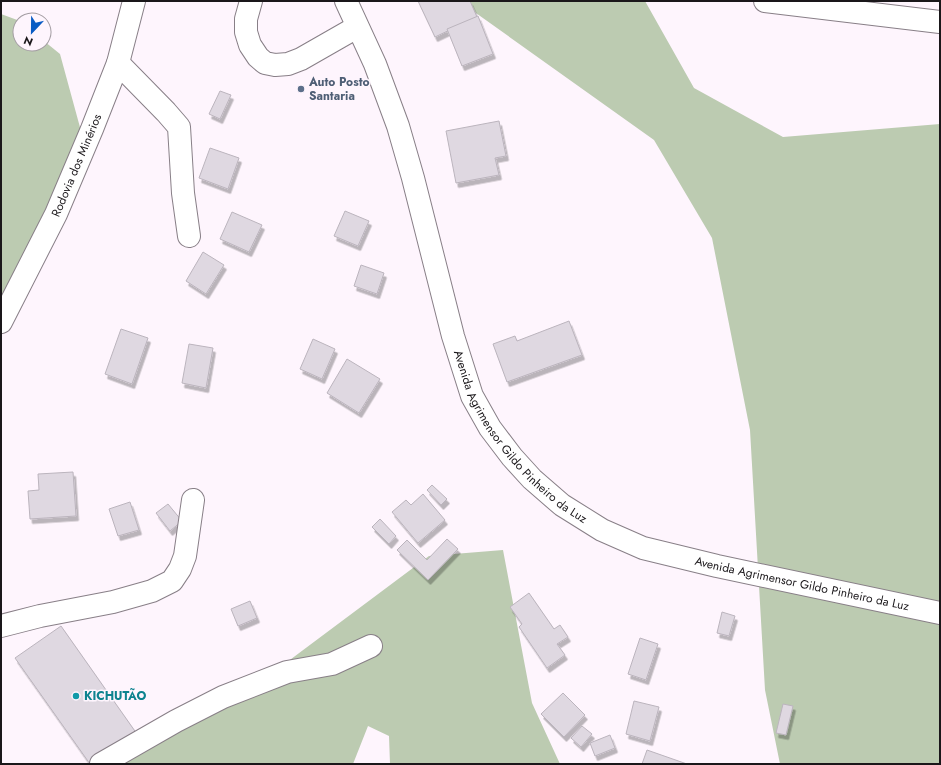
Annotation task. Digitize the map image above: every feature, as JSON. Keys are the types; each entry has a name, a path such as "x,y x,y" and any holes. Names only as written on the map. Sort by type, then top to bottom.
{"main road":[{"name":"Rodovia dos Minérios","path":"1,322 56,214 92,129 118,63 134,1"},
{"path":"251,1 246,19 246,32 250,45 258,57 265,63 275,65 288,64 301,59 357,27"},
{"name":"Avenida Agrimensor Gildo Pinheiro da Luz","path":"346,1 375,64 398,126 413,178 452,336 472,396 490,428 512,457 532,479 562,505 602,530 643,548 717,566 940,613"},
{"path":"765,1 940,22"},
{"path":"118,63 166,112 179,128 183,193 189,236"},
{"path":"1,626 40,616 113,602 152,591 172,580 180,569 185,556 193,500"},
{"path":"101,764 176,721 223,697 287,672 332,664 371,646"}],"green space":[{"path":"459,1 645,1 694,88 783,137 940,124 940,764 780,764 765,690 750,430 712,238 654,140"},
{"path":"1,14 12,18 12,52 52,52 52,48 60,54 81,131 47,223 1,300"},
{"path":"503,550 532,703 560,764 390,764 389,736 368,726 353,764 114,764 267,677 429,556"}],"building":[{"path":"418,1 470,1 477,17 435,37"},
{"path":"478,16 493,54 462,66 447,29"},
{"path":"220,91 231,95 220,119 209,114"},
{"path":"499,121 506,156 495,158 499,175 456,183 446,131"},
{"path":"210,148 239,158 228,189 199,178"},
{"path":"345,211 369,221 358,246 334,236"},
{"path":"232,212 262,225 249,252 220,239"},
{"path":"203,252 224,265 206,294 186,281"},
{"path":"361,265 384,273 377,294 354,286"},
{"path":"569,321 582,355 507,382 493,344 515,336 517,341"},
{"path":"121,329 148,338 132,384 105,374"},
{"path":"313,339 335,349 322,379 300,369"},
{"path":"189,344 213,348 206,388 182,383"},
{"path":"347,359 380,379 359,413 327,393"},
{"path":"73,472 76,516 30,519 28,491 39,490 38,474"},
{"path":"432,485 447,499 441,505 427,490"},
{"path":"423,494 445,520 418,543 392,512 406,500 411,505"},
{"path":"130,502 139,530 118,536 109,509"},
{"path":"168,504 182,521 170,531 156,513"},
{"path":"380,519 396,536 389,544 372,527"},
{"path":"447,539 458,549 428,580 397,550 407,540 427,560"},
{"path":"529,593 554,629 560,625 568,637 557,644 565,655 547,668 519,627 522,624 510,607"},
{"path":"250,601 257,618 238,626 231,609"},
{"path":"722,612 735,616 729,636 717,633"},
{"name":"KICHUTÃO","path":"61,626 137,734 94,764 90,764 15,658"},
{"path":"640,638 658,644 646,680 628,674"},
{"path":"563,693 585,715 564,737 541,714"},
{"path":"634,701 659,707 650,741 626,734"},
{"path":"783,704 793,706 786,735 776,733"},
{"path":"582,726 592,734 581,747 571,738"},
{"path":"610,735 615,748 595,756 590,743"},
{"path":"647,750 687,764 642,764"}],"place":[{"name":"Auto Posto Santaria","path":"301,89"},
{"name":"KICHUTÃO","path":"76,696"}]}
